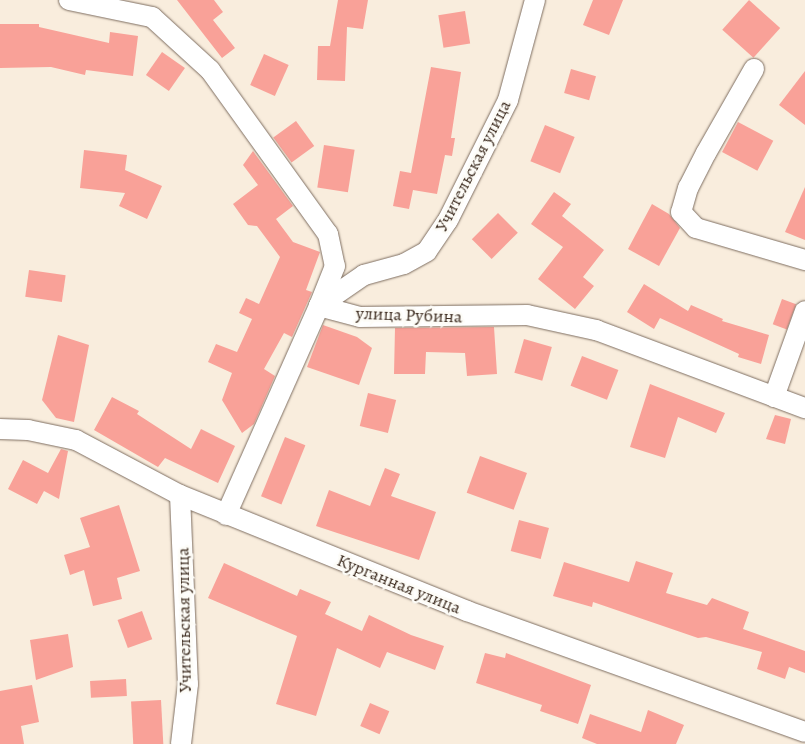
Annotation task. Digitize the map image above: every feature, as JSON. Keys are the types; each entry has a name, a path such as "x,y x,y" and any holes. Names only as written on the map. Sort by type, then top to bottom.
{"street":[{"path":"69,0 153,8 210,70 328,234 335,266 320,306 226,514"},
{"name":"Учительская улица","path":"320,306 364,275 404,264 427,251 448,220 508,100 534,0"},
{"path":"754,69 688,188 681,212 696,228 805,260"},
{"name":"улица Рубина","path":"320,306 360,317 527,315 596,330 805,408"},
{"path":"774,397 805,311"},
{"name":"Курганная улица","path":"0,429 28,430 76,440 180,495 467,611 805,732"},
{"name":"Учительская улица","path":"180,495 188,684 181,744"}],"building":[{"path":"177,0 214,0 223,12 213,20 235,48 222,58"},
{"path":"338,0 368,0 363,29 347,27 345,81 317,80 318,46 330,46"},
{"path":"593,0 623,0 609,35 583,25"},
{"path":"749,0 780,28 753,58 722,30"},
{"path":"465,11 470,44 443,48 438,15"},
{"path":"0,24 39,24 39,27 109,43 110,32 138,36 133,76 86,70 85,75 51,67 0,68"},
{"path":"162,52 185,68 169,91 146,75"},
{"path":"264,54 289,65 275,96 250,85"},
{"path":"431,67 461,72 451,138 455,138 452,156 445,155 437,194 413,190 409,209 393,206 400,171 411,173"},
{"path":"571,69 596,76 589,100 564,93"},
{"path":"805,71 805,125 779,105"},
{"path":"296,121 314,146 292,163 273,137"},
{"path":"738,122 773,141 757,171 722,152"},
{"path":"545,125 575,137 560,173 530,161"},
{"path":"324,145 355,150 348,192 317,187"},
{"path":"84,150 127,155 125,170 162,186 147,219 119,206 125,193 80,188"},
{"path":"253,151 293,206 276,219 293,242 320,252 306,290 312,292 292,337 284,333 264,369 275,376 254,424 242,433 222,400 232,373 208,362 216,344 237,352 252,319 239,313 246,298 259,304 280,257 257,226 248,225 233,204 258,185 243,165"},
{"path":"805,187 805,240 785,232"},
{"path":"554,192 571,204 562,216 604,250 583,277 594,286 575,309 538,279 563,247 531,224"},
{"path":"652,204 669,214 680,228 659,266 628,249"},
{"path":"498,213 518,233 492,259 472,239"},
{"path":"29,270 66,275 62,302 25,297"},
{"path":"644,284 688,311 691,305 723,319 722,321 769,335 761,364 738,357 739,354 660,318 654,329 627,312"},
{"path":"782,299 796,304 787,330 773,324"},
{"path":"323,325 357,337 372,348 359,385 307,367"},
{"path":"494,327 497,374 467,376 465,353 426,352 425,374 394,374 395,328"},
{"path":"58,335 89,345 74,422 56,418 42,400"},
{"path":"524,339 552,347 542,381 514,373"},
{"path":"582,356 618,370 607,400 571,386"},
{"path":"650,384 725,413 716,433 678,417 665,458 630,447"},
{"path":"368,393 396,400 388,433 360,426"},
{"path":"112,397 139,411 137,414 191,449 201,429 235,446 218,483 165,458 158,467 94,430"},
{"path":"775,415 791,419 785,444 766,439"},
{"path":"285,437 305,445 281,505 261,496"},
{"path":"61,449 68,451 59,499 44,491 37,504 8,489 23,460 48,473"},
{"path":"480,456 527,473 514,510 467,493"},
{"path":"385,468 400,474 391,496 436,512 419,560 316,526 329,490 370,506"},
{"path":"119,505 140,571 117,578 122,599 93,606 84,570 70,575 64,555 90,547 80,518"},
{"path":"519,520 549,528 541,559 511,551"},
{"path":"636,561 673,573 666,593 707,605 712,598 749,612 743,629 805,651 805,673 789,667 785,679 757,669 762,652 706,637 698,638 593,602 592,607 553,596 564,562 629,582"},
{"path":"224,563 297,596 300,589 331,602 325,614 362,631 369,615 411,635 444,646 435,670 387,652 380,668 337,648 316,716 276,704 297,636 208,598"},
{"path":"142,611 152,639 128,648 118,620"},
{"path":"68,634 73,667 36,680 30,640"},
{"path":"485,653 505,658 506,653 591,685 578,724 540,711 542,705 476,683"},
{"path":"126,679 127,696 91,698 90,681"},
{"path":"32,685 39,722 21,726 24,744 0,744 0,691"},
{"path":"161,700 163,744 133,744 131,702"},
{"path":"370,703 389,711 380,734 360,726"},
{"path":"648,710 684,725 676,744 597,744 582,738 590,714 641,732"}]}
